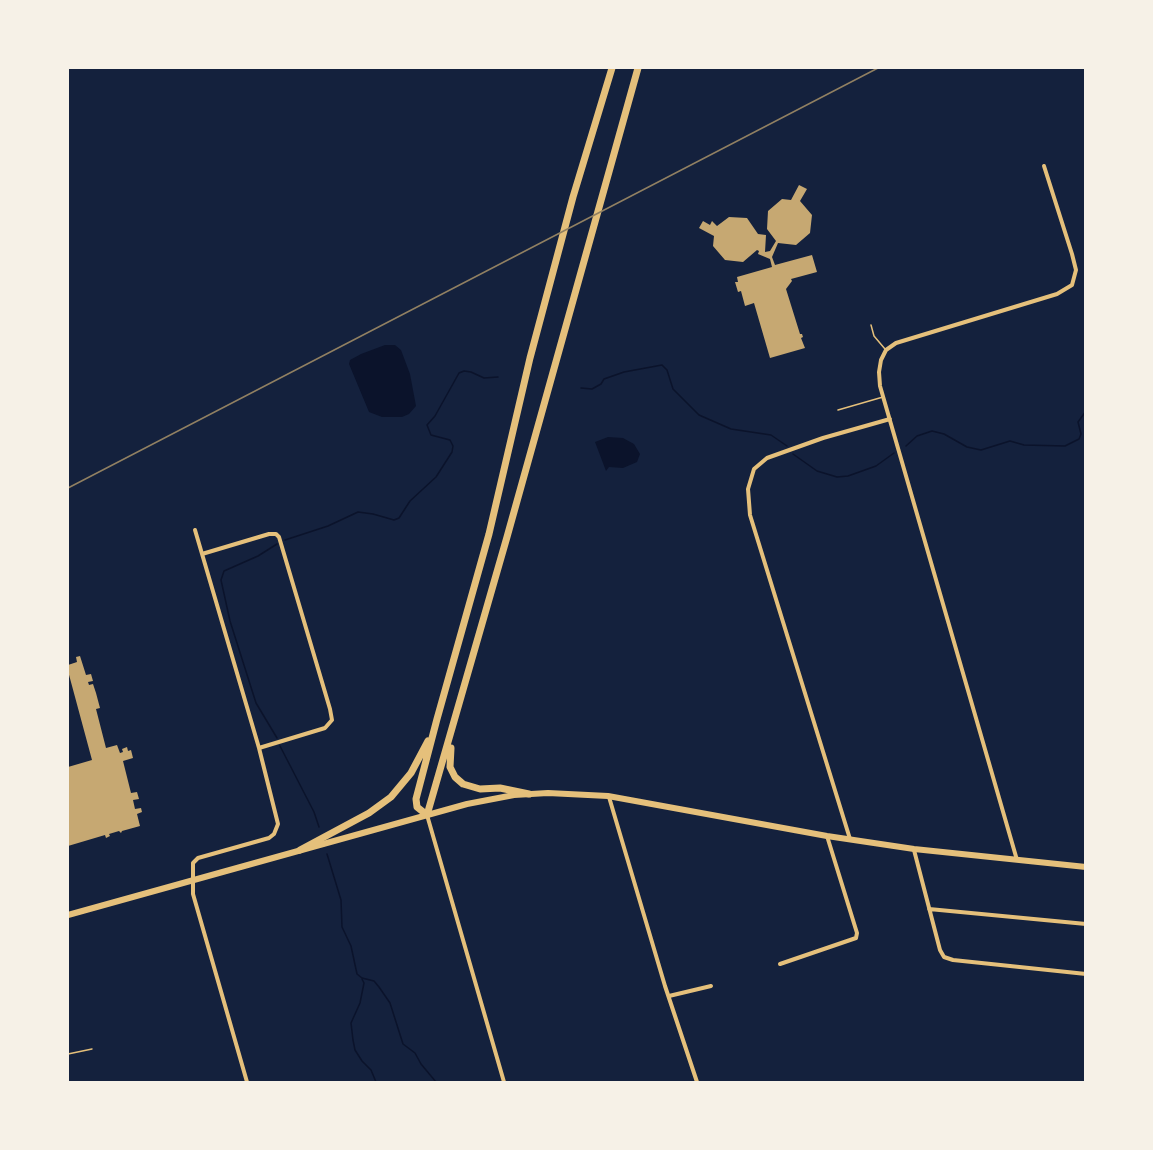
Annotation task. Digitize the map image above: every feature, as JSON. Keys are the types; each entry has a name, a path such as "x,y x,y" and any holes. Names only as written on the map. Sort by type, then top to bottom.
{"highway":[{"path":"612,68 573,197 527,368 489,534 417,799 417,807 427,815 638,68"},
{"path":"468,676 450,753 449,761 452,772 464,784 474,788 501,788 529,794"},
{"path":"300,850 369,813 391,797 419,760 437,719"}],"main road":[{"path":"68,915 427,815 487,800 529,794 572,793 608,796 827,836 914,849 1086,867"}],"street":[{"path":"1018,861 890,419 879,372 886,350 896,343 1057,294 1072,285 1076,270 1044,166"},
{"path":"850,839 750,515 748,495 751,475 762,460 823,438 890,419"},
{"path":"195,530 259,748 278,824 277,830 269,838 195,860 192,880 193,894 247,1083"},
{"path":"202,554 269,534 276,534 281,540 332,715 330,725 325,728 259,748"},
{"path":"608,796 697,1083"},
{"path":"427,815 504,1083"},
{"path":"780,964 856,938 857,933 827,836"},
{"path":"914,849 940,950 945,957 953,960 1086,974"},
{"path":"929,909 1086,924"},
{"path":"669,996 711,986"}],"lane":[{"path":"871,325 874,336 886,350"},
{"path":"838,410 884,397"}],"path":[{"path":"68,1054 92,1049"}],"water":[{"path":"385,345 395,345 401,350 410,374 416,406 409,414 402,417 382,417 369,412 349,364 350,360 361,354"},
{"path":"608,437 623,438 634,444 640,454 637,462 623,468 609,467 606,471 595,442"}],"building":[{"path":"799,185 807,189 800,201 812,215 810,233 796,245 778,243 772,257 775,265 812,255 817,272 791,279 786,289 805,348 770,358 754,303 745,306 741,291 738,292 735,282 738,282 737,277 772,267 770,259 758,254 757,250 743,262 725,260 713,246 714,236 699,228 703,221 710,225 712,221 717,226 729,217 747,218 758,234 766,235 765,252 770,251 776,241 767,229 768,211 782,199 791,200"},
{"path":"80,656 86,675 91,674 93,681 88,682 89,685 93,684 96,693 100,708 96,709 106,748 117,745 120,753 127,747 128,751 131,750 133,758 123,761 131,793 137,792 139,799 133,800 135,809 141,808 142,812 137,814 140,826 121,833 119,831 109,834 110,836 106,838 105,835 68,846 68,767 92,760 68,671 68,665 77,662 76,657"}],"waterway":[{"path":"581,388 592,389 601,384 604,379 624,372 662,365 667,370 673,389 699,415 731,429 771,435 787,446"},
{"path":"285,540 328,526 358,512 394,520 399,518 410,501 436,477 452,452 453,446 450,440 431,435 427,425 435,416 459,373 464,371 484,378 498,377"},
{"path":"906,446 917,436 932,431 944,434 967,447 981,450 1010,441 1024,445 1065,446 1079,439 1081,434 1078,422 1086,411"},
{"path":"793,454 817,471 837,477 848,476 876,466 894,453"},
{"path":"277,544 258,556 224,571 221,580 230,621 256,703 277,738"},
{"path":"280,746 314,812 319,827"},
{"path":"327,854 341,900 342,927 351,946 357,974 374,981 379,987 390,1003 403,1044 415,1053 436,1082"},
{"path":"362,979 364,983 360,1003 351,1023 353,1040 355,1050 371,1070 376,1082"}],"railway":[{"path":"68,488 878,68"}]}
